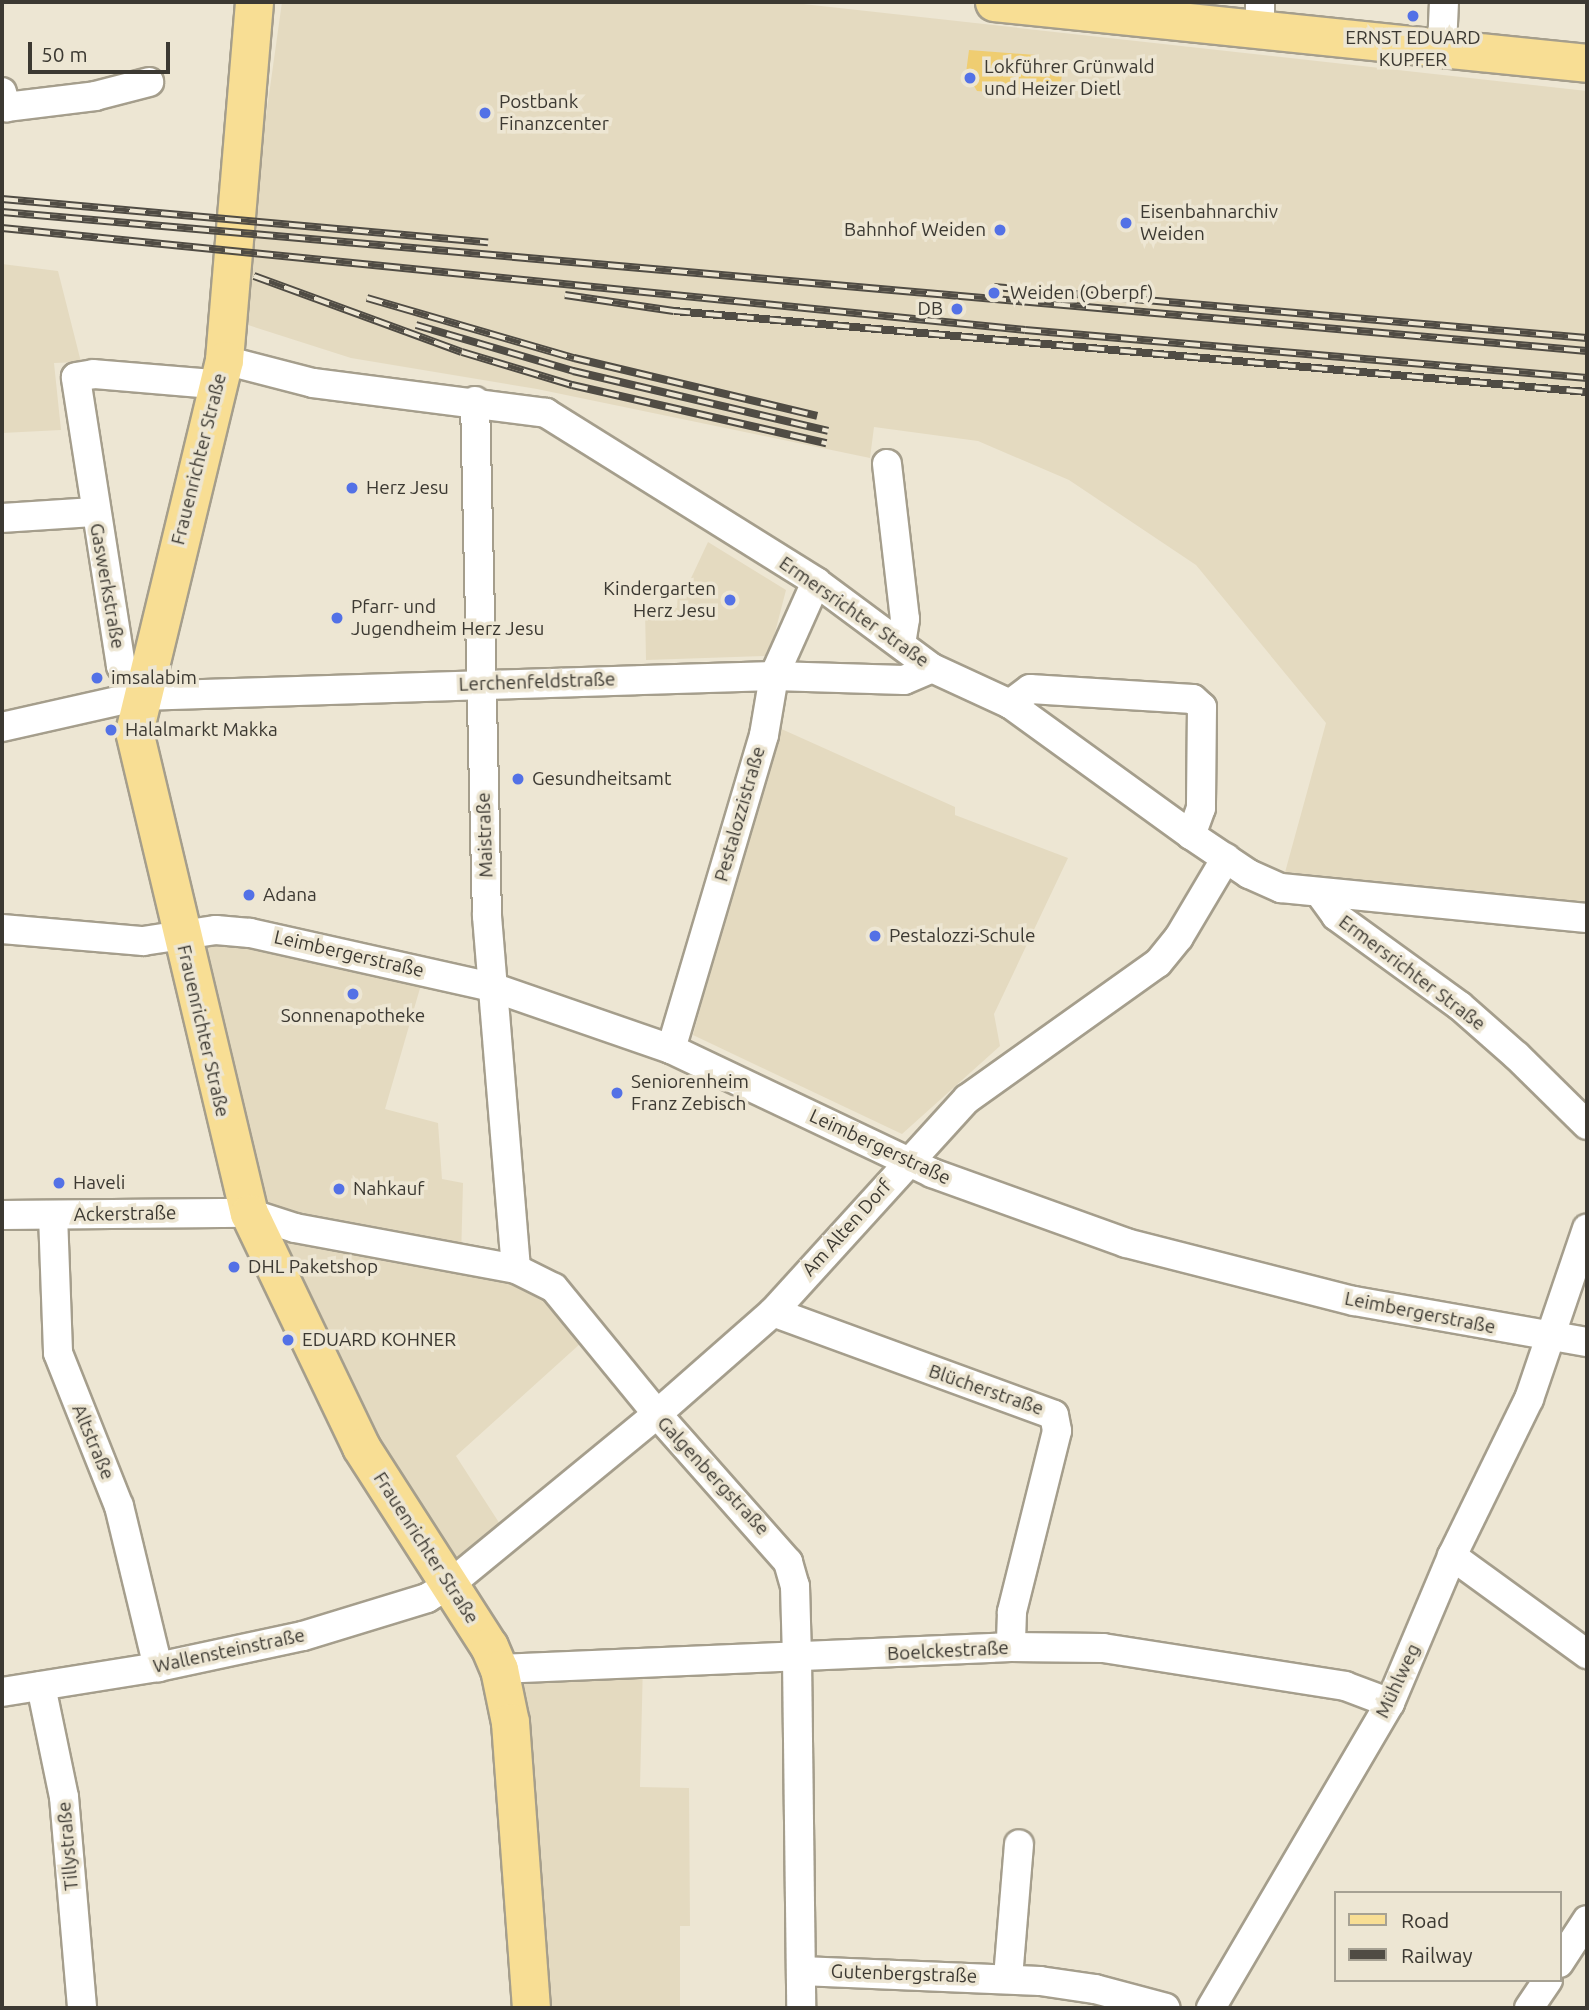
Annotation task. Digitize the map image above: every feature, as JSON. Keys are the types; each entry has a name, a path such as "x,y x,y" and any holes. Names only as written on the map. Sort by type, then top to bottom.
{"main road":[{"name":"Frauenrichter Straße","path":"254,2 213,372 134,731 249,1213 361,1447 499,1669 510,1722 531,2008"},
{"path":"994,2 1260,14 1442,47 1587,63"}],"street":[{"path":"1442,47 1444,2"},
{"path":"2,92 6,107 95,96 149,82"},
{"name":"Ermersrichter Straße","path":"213,372 474,401 546,414 816,582 932,668 1010,704 1226,858 1281,888 1321,895 1336,916 1489,1031 1587,1125"},
{"name":"Gaswerkstraße","path":"140,696 121,666 76,377 94,374 213,372"},
{"name":"Maistraße","path":"474,401 492,987 516,1269"},
{"path":"887,464 905,619 901,643"},
{"name":"Gaswerkstraße","path":"2,518 95,512"},
{"name":"Pestalozzistraße","path":"671,1049 764,735 775,676 816,582"},
{"name":"Lerchenfeldstraße","path":"2,727 140,696 481,682 775,676 904,680 932,668"},
{"path":"1010,704 1030,689 1193,699 1202,707 1201,808 1191,835"},
{"name":"Am Alten Dorf","path":"449,1585 657,1414 773,1312 907,1161 996,1076 1158,963 1179,937 1226,858"},
{"path":"1321,895 1587,918"},
{"name":"Leimbergerstraße","path":"2,929 94,939 143,941 216,930 294,940 492,987 671,1049 945,1178 1126,1243 1295,1288 1587,1342"},
{"name":"Ackerstraße","path":"2,1215 249,1213"},
{"name":"Galgenbergstraße","path":"249,1213 295,1228 516,1269 554,1288 657,1414 788,1562 794,1586 797,1658 801,2008"},
{"name":"Altstraße","path":"53,1215 58,1353 119,1506 158,1667"},
{"name":"Mühlweg","path":"1211,2008 1390,1703 1452,1556 1529,1399 1587,1229"},
{"name":"Blücherstraße","path":"773,1312 1054,1415 1057,1431 1012,1612 1011,1647"},
{"path":"1452,1556 1587,1654"},
{"name":"Wallensteinstraße","path":"2,1692 158,1667 374,1617 427,1598 449,1585"},
{"name":"Boelckestraße","path":"499,1669 1011,1647 1103,1648 1217,1663 1345,1686 1390,1703"},
{"name":"Tillystraße","path":"41,1686 64,1797 82,2008"},
{"path":"1008,1978 1019,1844"},
{"path":"1561,1960 1585,1929"},
{"name":"Gutenbergstraße","path":"801,1970 1008,1978 1096,1989 1166,2008"},
{"path":"1529,2008 1547,1982"}],"shaded area":[{"path":"282,2 785,2 1587,91 1587,912 1284,876 1326,723 1196,565 1069,480 978,441 874,427 870,458 537,389 351,358 248,325 260,159"},
{"path":"969,50 1036,55 1035,63 1063,65 1060,91 1053,97 977,91 966,73"},
{"path":"2,264 58,271 81,362 54,363 61,430 2,433"},
{"name":"Kindergarten Herz Jesu","path":"708,542 786,590 770,652 765,656 646,660 645,609 677,608 678,591 685,591"},
{"name":"Pestalozzi-Schule","path":"777,727 955,807 955,815 1068,858 994,1014 1000,1046 902,1134 693,1035"},
{"path":"196,933 425,971 385,1109 438,1123 442,1179 463,1183 461,1259 516,1269 591,1334 456,1456 507,1535 463,1573 397,1480 264,1218"},
{"path":"643,1663 640,1787 689,1788 690,1926 680,1926 680,2008 542,2008 520,1670"}],"railway":[{"path":"2,199 488,242"},
{"path":"2,212 1587,351"},
{"path":"2,228 1025,330 1587,378"},
{"path":"254,276 462,352 572,385 826,443"},
{"path":"994,287 1587,338"},
{"path":"565,295 674,311 1587,392"},
{"path":"367,298 574,358 817,416"},
{"path":"416,325 573,371 828,431"}],"place":[{"name":"ERNST EDUARD KUPFER","path":"1413,16"},
{"name":"Lokführer Grünwald und Heizer Dietl","path":"970,78"},
{"name":"Postbank Finanzcenter","path":"485,113"},
{"name":"Eisenbahnarchiv Weiden","path":"1126,223"},
{"name":"Bahnhof Weiden","path":"1000,230"},
{"name":"Weiden (Oberpf)","path":"994,293"},
{"name":"DB","path":"957,309"},
{"name":"Herz Jesu","path":"352,488"},
{"name":"Kindergarten Herz Jesu","path":"730,600"},
{"name":"Pfarr- und Jugendheim Herz Jesu","path":"337,618"},
{"name":"imsalabim","path":"97,678"},
{"name":"Halalmarkt Makka","path":"111,730"},
{"name":"Gesundheitsamt","path":"518,779"},
{"name":"Adana","path":"249,895"},
{"name":"Pestalozzi-Schule","path":"875,936"},
{"name":"Sonnenapotheke","path":"353,994"},
{"name":"Seniorenheim Franz Zebisch","path":"617,1093"},
{"name":"Haveli","path":"59,1183"},
{"name":"Nahkauf","path":"339,1189"},
{"name":"DHL Paketshop","path":"234,1267"},
{"name":"EDUARD KOHNER","path":"288,1340"}]}
